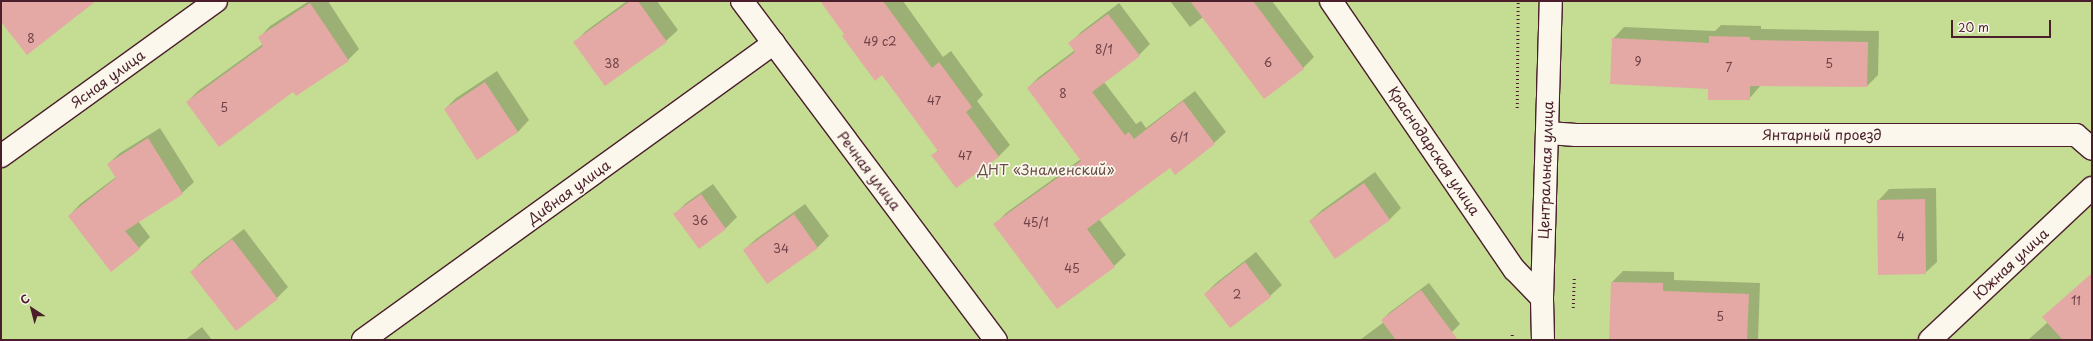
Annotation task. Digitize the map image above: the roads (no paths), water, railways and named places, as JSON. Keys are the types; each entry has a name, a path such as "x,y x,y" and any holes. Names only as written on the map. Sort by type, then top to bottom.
{"street":[{"name":"Ясная улица","path":"1,156 216,1"},
{"name":"Речная улица","path":"742,1 988,337"},
{"name":"Краснодарская улица","path":"1331,1 1514,269 1542,298"},
{"name":"Центральная улица","path":"1543,340 1542,298 1551,1"},
{"name":"Дивная улица","path":"363,340 774,43"},
{"name":"Янтарный проезд","path":"1548,133 1576,135 2076,136 2092,149"},
{"name":"Южная улица","path":"1930,340 2092,188"}],"park label":[{"name":"ДНТ «Знаменский»","path":"1046,170"}]}
